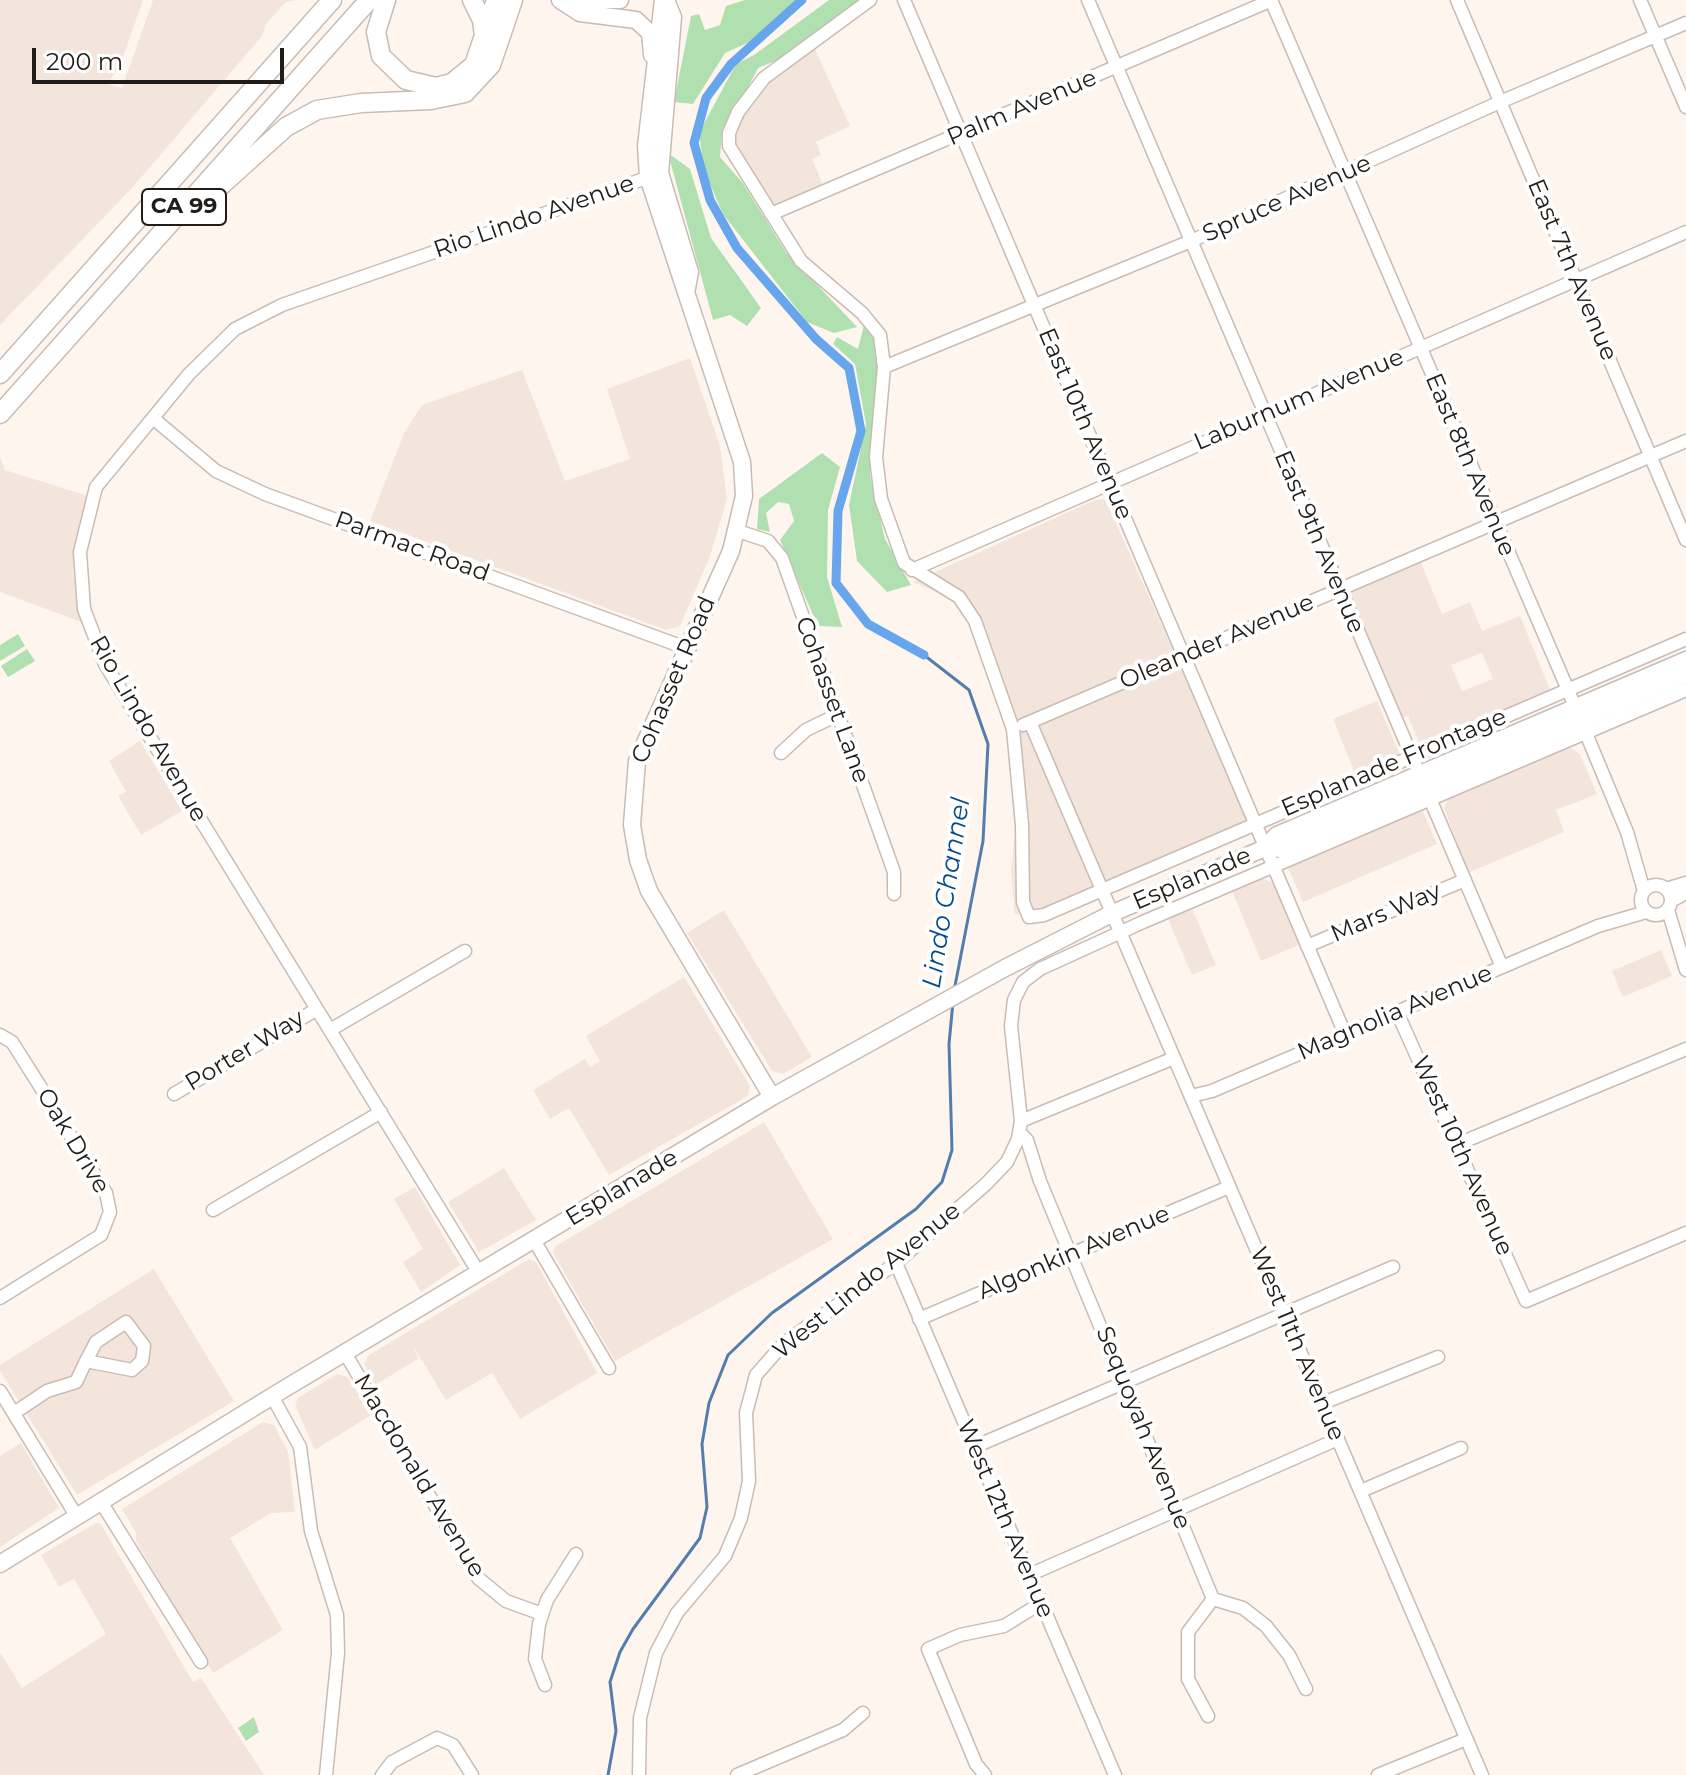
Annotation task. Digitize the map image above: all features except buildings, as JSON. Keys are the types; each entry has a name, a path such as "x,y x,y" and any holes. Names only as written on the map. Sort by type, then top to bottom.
{"highway":[{"path":"279,59 294,33 321,0"},
{"name":"CA 99","path":"0,374 332,0"},
{"name":"CA 99","path":"0,414 369,0"},
{"path":"386,0 377,24 378,48 386,64 406,80 436,87 452,83 474,65 496,0"},
{"path":"472,0 482,20 485,39"},
{"path":"158,236 172,231 286,127 317,110 361,103 440,99 465,93 491,65 513,0"}],"main road":[{"path":"560,0 580,13 628,17 644,26 653,43 654,85"},
{"path":"567,0 620,0"},
{"name":"Cohasset Road","path":"654,175 646,146 665,0"},
{"name":"Cohasset Road","path":"665,0 673,17 654,175 656,209 687,288 700,341 742,462 744,496 738,531 637,761 631,806 634,843 649,891 772,1097"},
{"name":"Esplanade","path":"1580,721 1686,660"},
{"name":"Esplanade","path":"0,1564 272,1396 772,1097 1005,968 1113,913 1265,848 1282,849 1686,675"}],"street":[{"path":"870,0 764,78 738,112 729,133 729,146 801,261 875,327 882,345 884,367 876,475 899,554 912,570 959,597 975,621 1013,729"},
{"name":"East 10th Avenue","path":"904,0 1265,848"},
{"name":"East 9th Avenue","path":"1088,0 1502,967"},
{"name":"Palm Avenue","path":"771,214 1272,0"},
{"name":"East 8th Avenue","path":"1272,0 1686,970"},
{"name":"East 7th Avenue","path":"1457,0 1686,540"},
{"path":"1640,0 1686,107"},
{"name":"Spruce Avenue","path":"884,367 1191,241 1500,102 1686,23"},
{"name":"Rio Lindo Avenue","path":"479,1273 114,680 86,620 80,552 96,487 189,374 235,329 282,305 654,175"},
{"name":"Laburnum Avenue","path":"912,570 1686,232"},
{"name":"Parmac Road","path":"154,419 216,471 265,494 686,648"},
{"name":"Oleander Avenue","path":"1013,729 1686,441"},
{"name":"Cohasset Lane","path":"738,531 768,541 782,558 894,872 894,894"},
{"name":"Esplanade Frontage","path":"1013,729 1022,825 1023,902 1029,917 1044,915 1686,639"},
{"path":"1580,721 1686,690"},
{"path":"781,753 806,730 837,715"},
{"name":"West 11th Avenue","path":"1030,722 1482,1775"},
{"name":"Esplanade Frontage","path":"1121,933 1273,868 1424,787"},
{"path":"1265,848 1345,1034"},
{"name":"Mars Way","path":"1307,946 1465,880"},
{"name":"Magnolia Avenue","path":"1191,1096 1212,1091 1598,926 1686,883"},
{"name":"Magnolia Avenue","path":"1656,900 1686,893"},
{"path":"1121,933 1040,969 1019,988 1011,1031 1021,1127 1174,1058"},
{"name":"Porter Way","path":"330,1030 465,951"},
{"name":"Porter Way","path":"174,1094 317,1009"},
{"name":"West 10th Avenue","path":"1397,1012 1526,1301 1686,1233"},
{"name":"Oak Drive","path":"0,1035 12,1042 38,1083 106,1193 110,1212 101,1235 0,1298"},
{"path":"1458,1144 1686,1049"},
{"path":"213,1210 381,1112"},
{"name":"Sequoyah Avenue","path":"1021,1127 1040,1181 1213,1599"},
{"name":"West Lindo Avenue","path":"639,1775 640,1718 656,1653 677,1613 725,1556 741,1518 749,1481 746,1413 756,1375 792,1336 896,1263 993,1178 1010,1156 1021,1127"},
{"name":"Algonkin Avenue","path":"919,1319 1229,1187"},
{"path":"534,1240 609,1368"},
{"name":"West 12th Avenue","path":"896,1263 1115,1775"},
{"path":"974,1447 1393,1267"},
{"path":"14,1413 47,1391 76,1382 86,1361 96,1342 126,1322 140,1337 146,1352 132,1370 86,1361"},
{"name":"Macdonald Avenue","path":"345,1353 478,1578 506,1601 542,1614"},
{"path":"1323,1403 1438,1357"},
{"path":"0,1391 77,1517"},
{"path":"272,1396 300,1447 311,1531 337,1615 338,1653 326,1775"},
{"path":"1029,1575 1338,1439"},
{"path":"1361,1491 1461,1448"},
{"path":"101,1502 201,1662"},
{"path":"545,1685 535,1659 542,1614 576,1554"},
{"path":"1208,1716 1188,1679 1188,1632 1213,1599 1243,1608 1266,1626 1289,1655 1306,1689"},
{"path":"985,1775 976,1764 928,1649 960,1635 1004,1626 1041,1603"},
{"path":"737,1775 843,1730 863,1713"},
{"path":"382,1775 392,1762 437,1738 453,1745 472,1775"},
{"path":"1378,1775 1466,1739"}],"shaded area":[{"path":"0,0 143,0 121,63 108,84 122,88 153,0 295,0 286,2 266,24 262,36 133,187 0,325"},
{"path":"814,47 850,126 816,142 821,155 812,159 824,187 771,210 735,149 732,131 768,80"},
{"path":"690,358 720,446 727,499 710,556 680,626 666,630 370,521 404,433 422,405 522,370 565,481 630,459 607,389"},
{"path":"0,456 5,470 88,496 73,571 81,622 0,592"},
{"path":"1105,499 1250,821 1034,914 1015,914 1011,873 1015,830 1007,732 966,616 950,598 913,582 1095,500"},
{"path":"1420,560 1442,614 1470,602 1482,631 1520,616 1551,692 1465,724 1466,728 1421,747 1408,716 1400,719 1347,591","holes":["1482,653 1493,679 1462,691 1451,665"]},
{"path":"1377,701 1400,755 1355,774 1333,719"},
{"path":"140,741 182,811 141,835 118,796 126,792 109,761"},
{"path":"1569,747 1580,754 1597,794 1556,810 1564,832 1468,873 1444,808 1448,798"},
{"path":"1422,809 1437,844 1303,902 1288,868"},
{"path":"1263,878 1273,883 1299,945 1261,961 1232,891"},
{"path":"1192,908 1216,965 1192,975 1168,919"},
{"path":"724,910 812,1057 783,1074 772,1071 687,933"},
{"path":"1661,950 1672,976 1623,997 1612,971"},
{"path":"684,977 750,1086 748,1096 609,1175 569,1108 550,1119 533,1090 585,1059 590,1067 600,1061 586,1036"},
{"path":"764,1122 833,1239 615,1361 553,1253 556,1246"},
{"path":"504,1168 536,1220 479,1252 448,1202"},
{"path":"415,1187 460,1265 421,1292 403,1262 423,1249 394,1199"},
{"path":"529,1259 536,1262 597,1373 520,1419 492,1373 446,1400 413,1346 418,1359 375,1385 364,1364 369,1355"},
{"path":"154,1269 234,1401 77,1495 0,1371 0,1365"},
{"path":"337,1374 348,1377 371,1415 315,1450 295,1405 298,1398"},
{"path":"263,1422 274,1425 288,1452 295,1512 271,1513 230,1538 283,1630 213,1673 136,1541 136,1533 122,1509"},
{"path":"21,1443 59,1508 0,1547 0,1456"},
{"path":"100,1523 193,1682 201,1678 264,1775 0,1775 0,1652 22,1688 106,1634 74,1579 59,1587 41,1555"}],"green space":[{"path":"745,0 796,0 752,41 725,53 693,104 674,102 691,16 699,14 705,30 720,25 726,6"},
{"path":"829,0 862,0 778,60 758,68 734,115 722,130 720,157 742,182 786,252 857,327 834,333 807,322 723,214 704,170 699,133 736,64 754,55"},
{"path":"668,153 690,169 711,238 761,308 747,326 730,315 713,320"},
{"path":"864,325 881,350 870,476 885,539 911,585 887,592 857,561 849,505 866,424 855,364 833,344 837,337 858,349"},
{"path":"822,453 840,467 828,510 827,577 842,627 818,626 780,540 794,521 789,504 778,502 766,513 770,532 757,529 759,499"},
{"path":"18,634 25,646 0,661 0,645"},
{"path":"27,649 35,661 8,677 1,666"},
{"path":"254,1717 259,1732 246,1741 238,1728"}],"waterway":[{"name":"Lindo Channel","path":"802,0 731,64 706,98 694,143 710,200 737,248 816,339 849,368 861,431 838,511 836,583 868,624 924,655"},
{"name":"Lindo Channel","path":"924,655 969,690 988,744 983,841 954,991"},
{"name":"Lindo Channel","path":"608,1775 616,1731 610,1682 620,1652 633,1629 700,1538 707,1507 702,1444 709,1403 728,1355 772,1313 916,1209 942,1182 952,1150 949,1044 953,1002"}]}
